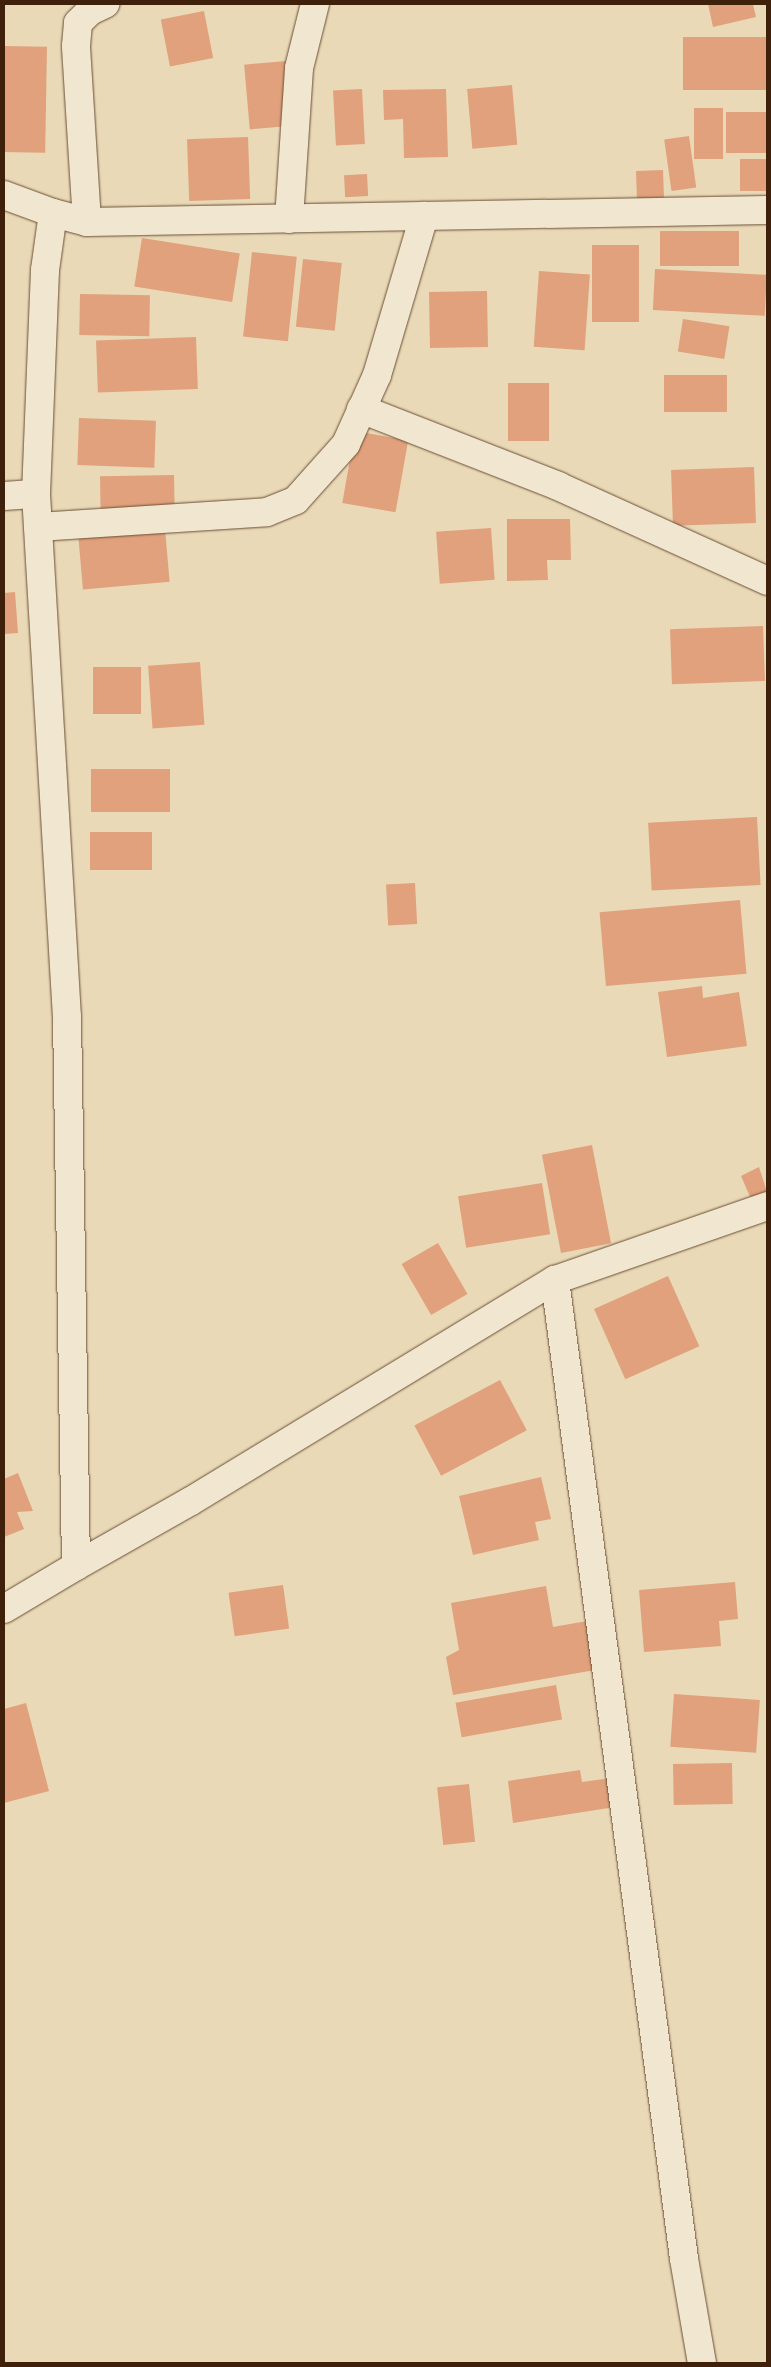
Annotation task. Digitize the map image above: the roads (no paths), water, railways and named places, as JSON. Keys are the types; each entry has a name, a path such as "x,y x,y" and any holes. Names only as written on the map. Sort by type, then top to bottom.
{"street":[{"path":"87,222 76,46 78,23 90,11 105,4"},
{"path":"289,219 299,68 315,4"},
{"path":"4,195 52,221 87,222 767,210"},
{"path":"38,526 191,520 267,512 282,508 296,500 346,444 378,375 424,216"},
{"path":"52,221 45,270 36,494 66,1017 76,1566"},
{"path":"361,409 558,486 767,581"},
{"path":"4,496 36,494"},
{"path":"4,1608 191,1501 555,1280 767,1206"},
{"path":"555,1280 684,2259 702,2363"}]}
